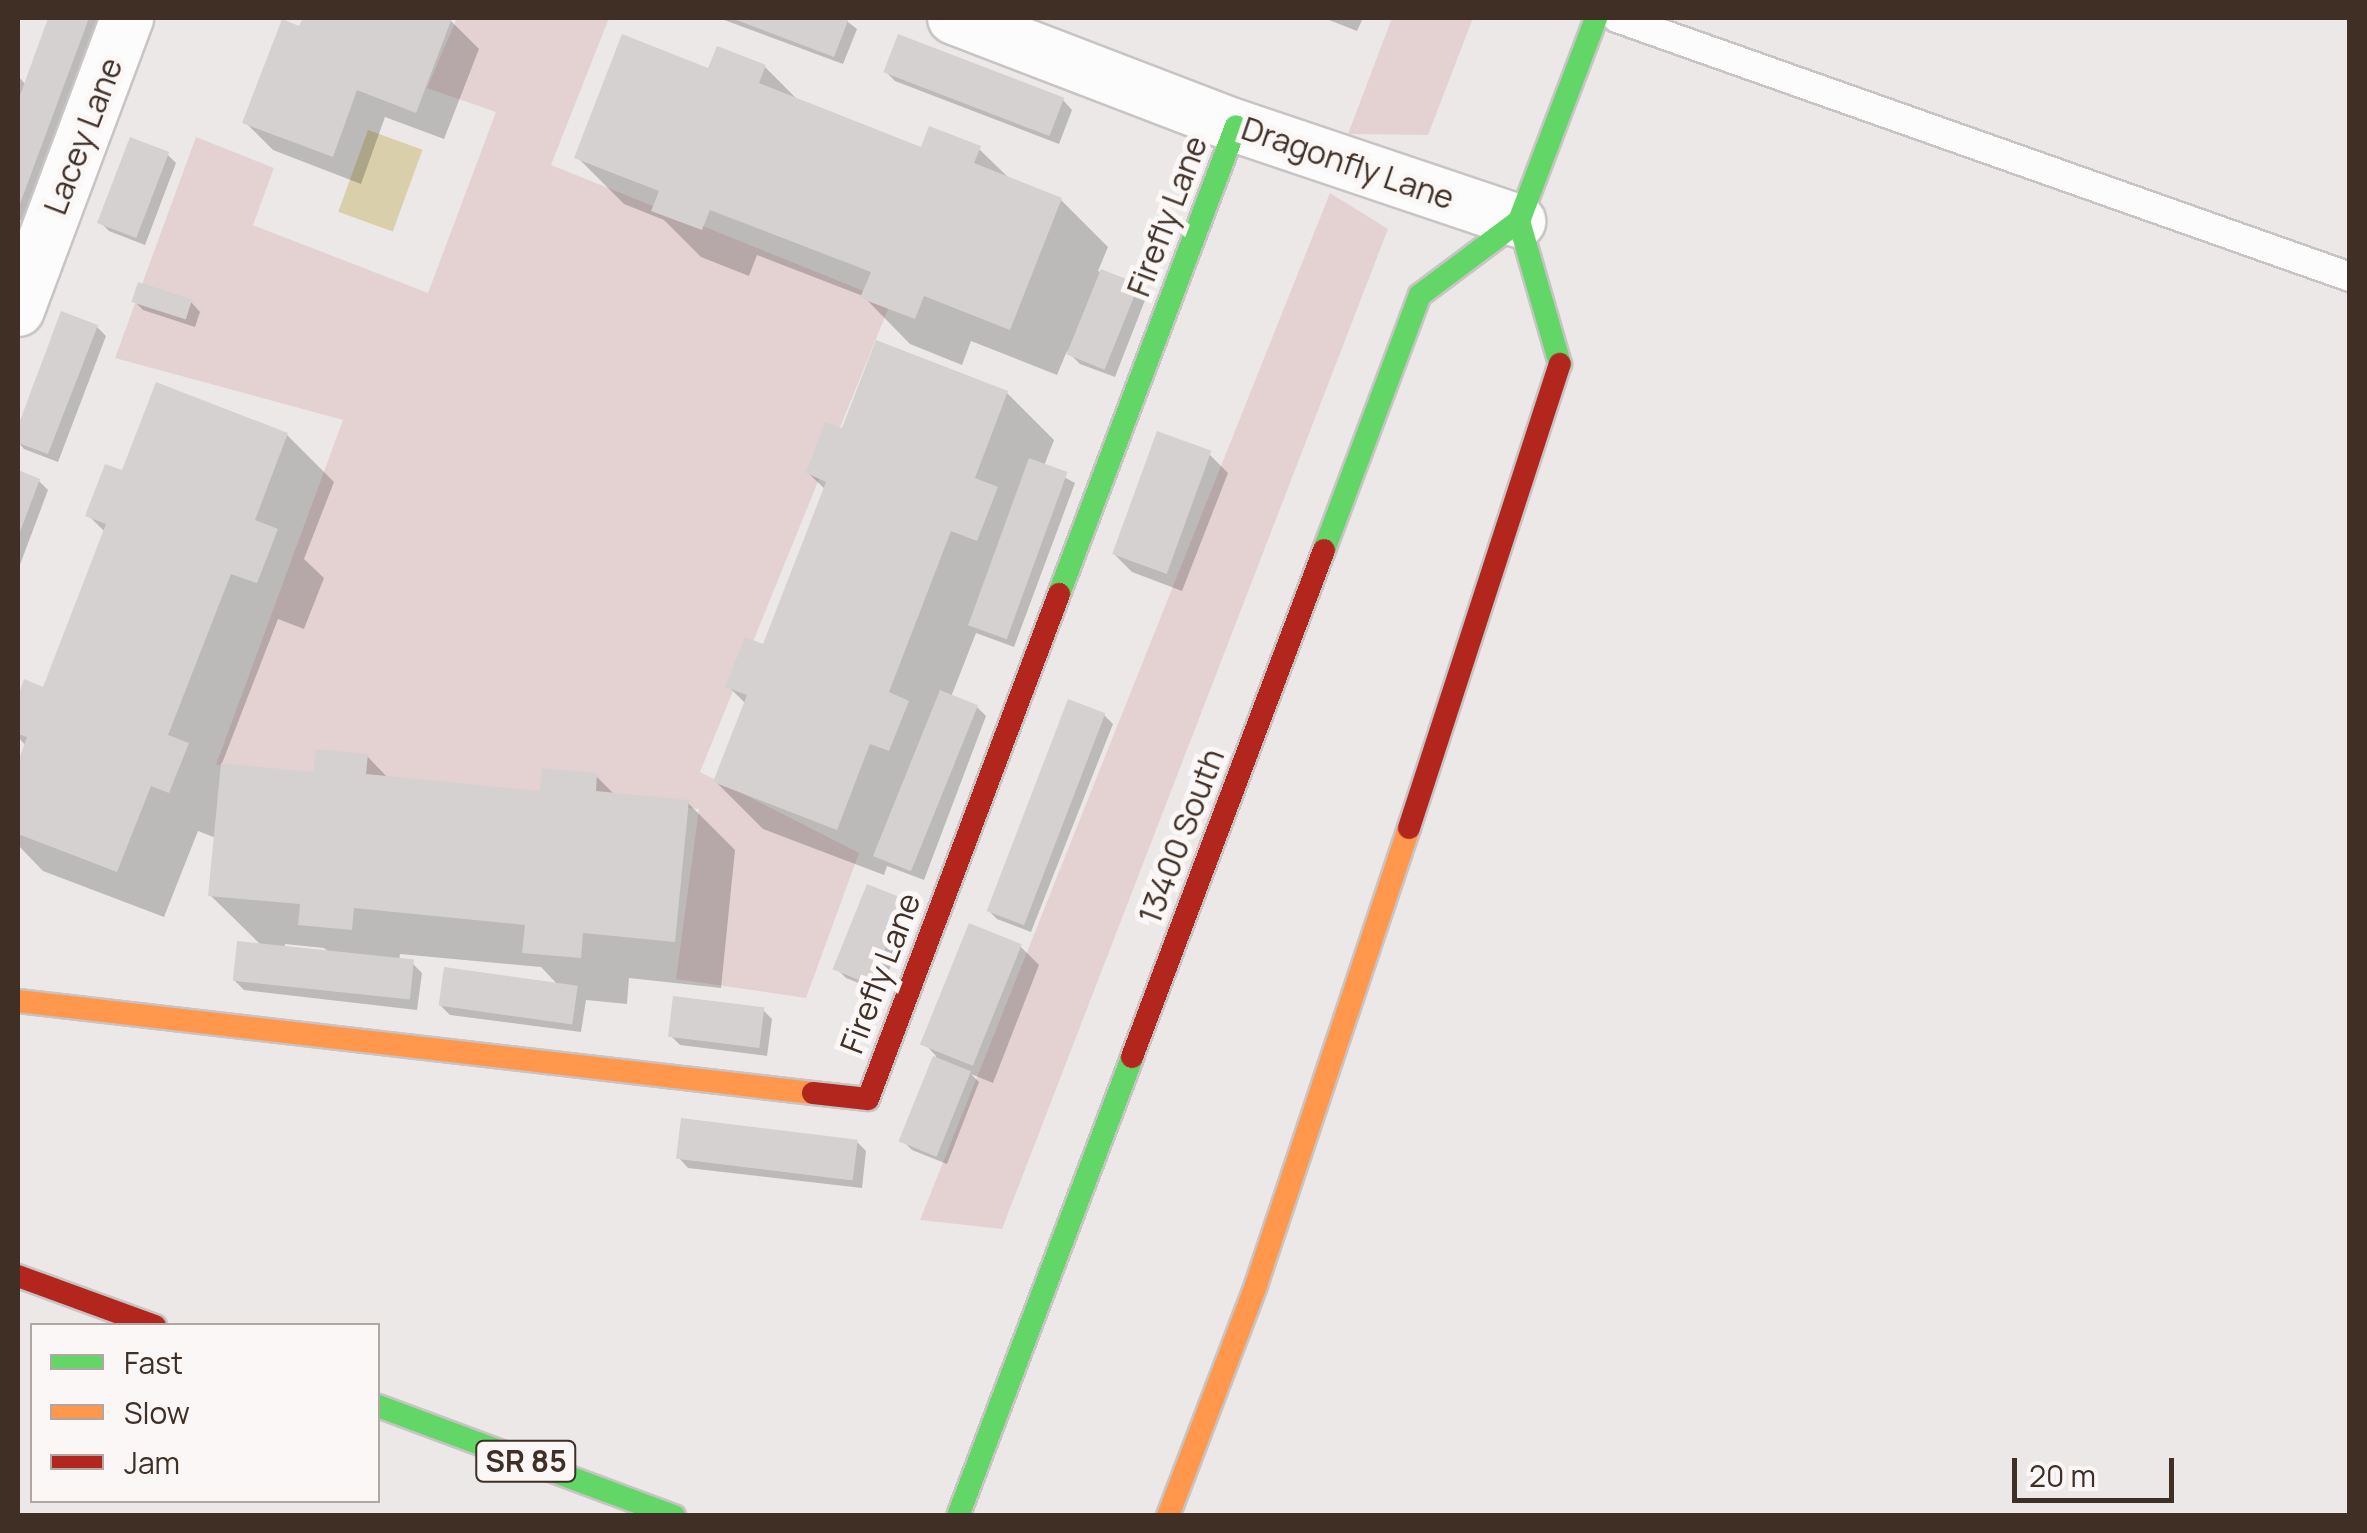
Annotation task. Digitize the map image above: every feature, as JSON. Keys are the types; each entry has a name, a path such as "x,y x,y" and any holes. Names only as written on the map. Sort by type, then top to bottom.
{"main road":[{"path":"1168,1516 1256,1285 1562,368 1519,221 1596,18"},
{"name":"Firefly Lane","path":"18,1001 868,1099 1236,126"},
{"name":"13400 South","path":"958,1516 1420,295 1519,221"},
{"path":"18,1276 147,1323"},
{"name":"SR 85","path":"380,1407 674,1516"}],"street":[{"name":"Lacey Lane","path":"18,310 127,18"},
{"name":"Dragonfly Lane","path":"954,18 1236,126 1519,221"}],"lane":[{"path":"1617,18 2350,277"}],"shaded area":[{"path":"457,18 609,18 551,165 891,302 700,772 859,853 806,998 676,979 699,809 216,765 343,420 115,358 196,137 274,168 253,225 428,293 496,112 427,88"},
{"path":"1392,18 1473,18 1428,135 1348,134"},
{"path":"368,130 423,150 393,232 338,212"},
{"path":"1330,193 1388,229 1002,1229 920,1220"}],"building":[{"path":"48,18 89,18 18,209 18,101"},
{"path":"303,18 452,18 416,113 357,90 333,157 242,123 282,19 299,26"},
{"path":"731,18 849,18 834,57"},
{"path":"622,34 708,68 717,46 766,65 759,83 921,147 929,126 981,146 974,163 1062,198 1010,330 924,296 915,319 860,298 871,272 710,210 702,230 651,211 659,191 574,158"},
{"path":"898,34 1064,98 1049,136 883,72"},
{"path":"130,137 169,152 136,238 97,223"},
{"path":"1101,269 1139,284 1105,370 1067,354"},
{"path":"138,282 192,300 186,320 132,302"},
{"path":"61,311 98,325 48,454 18,443 18,426"},
{"path":"876,340 1008,391 975,478 998,487 977,541 951,531 889,692 909,701 889,751 870,744 837,830 713,782 747,695 725,687 745,637 763,644 826,482 806,473 825,422 842,428"},
{"path":"156,382 288,433 255,520 278,529 257,583 231,574 168,735 189,743 169,793 151,786 117,872 18,834 18,762 27,737 18,734 18,697 24,679 43,687 106,524 85,516 105,464 122,470"},
{"path":"1157,431 1212,451 1167,574 1112,554"},
{"path":"1029,458 1068,472 1007,639 968,625"},
{"path":"18,470 40,479 18,537"},
{"path":"940,690 978,705 911,871 873,856"},
{"path":"1068,699 1105,713 1024,925 987,911"},
{"path":"316,749 368,754 366,774 540,791 542,768 597,773 596,791 689,800 675,942 583,933 581,958 522,953 525,925 354,908 352,930 298,925 300,904 208,896 221,763 313,772"},
{"path":"867,884 905,899 871,985 833,969"},
{"path":"969,923 1022,944 973,1066 920,1044"},
{"path":"237,941 414,960 410,999 233,981"},
{"path":"444,967 578,986 572,1024 439,1006"},
{"path":"673,996 764,1007 759,1048 668,1037"},
{"path":"933,1056 971,1071 937,1157 899,1141"},
{"path":"681,1118 858,1140 853,1180 676,1159"}],"traffic: fast":[{"path":"1324,550 1420,295 1519,221 1596,18"},
{"path":"1059,594 1236,126"},
{"path":"1519,221 1560,364"},
{"path":"958,1516 1132,1057"},
{"path":"380,1407 674,1516"}],"traffic: slow":[{"path":"1168,1516 1256,1285 1409,828"},
{"path":"18,1001 813,1093"}],"traffic: jam":[{"path":"1409,828 1560,364"},
{"path":"1132,1057 1324,550"},
{"path":"813,1093 868,1099 1059,594"},
{"path":"18,1276 147,1323"}]}
